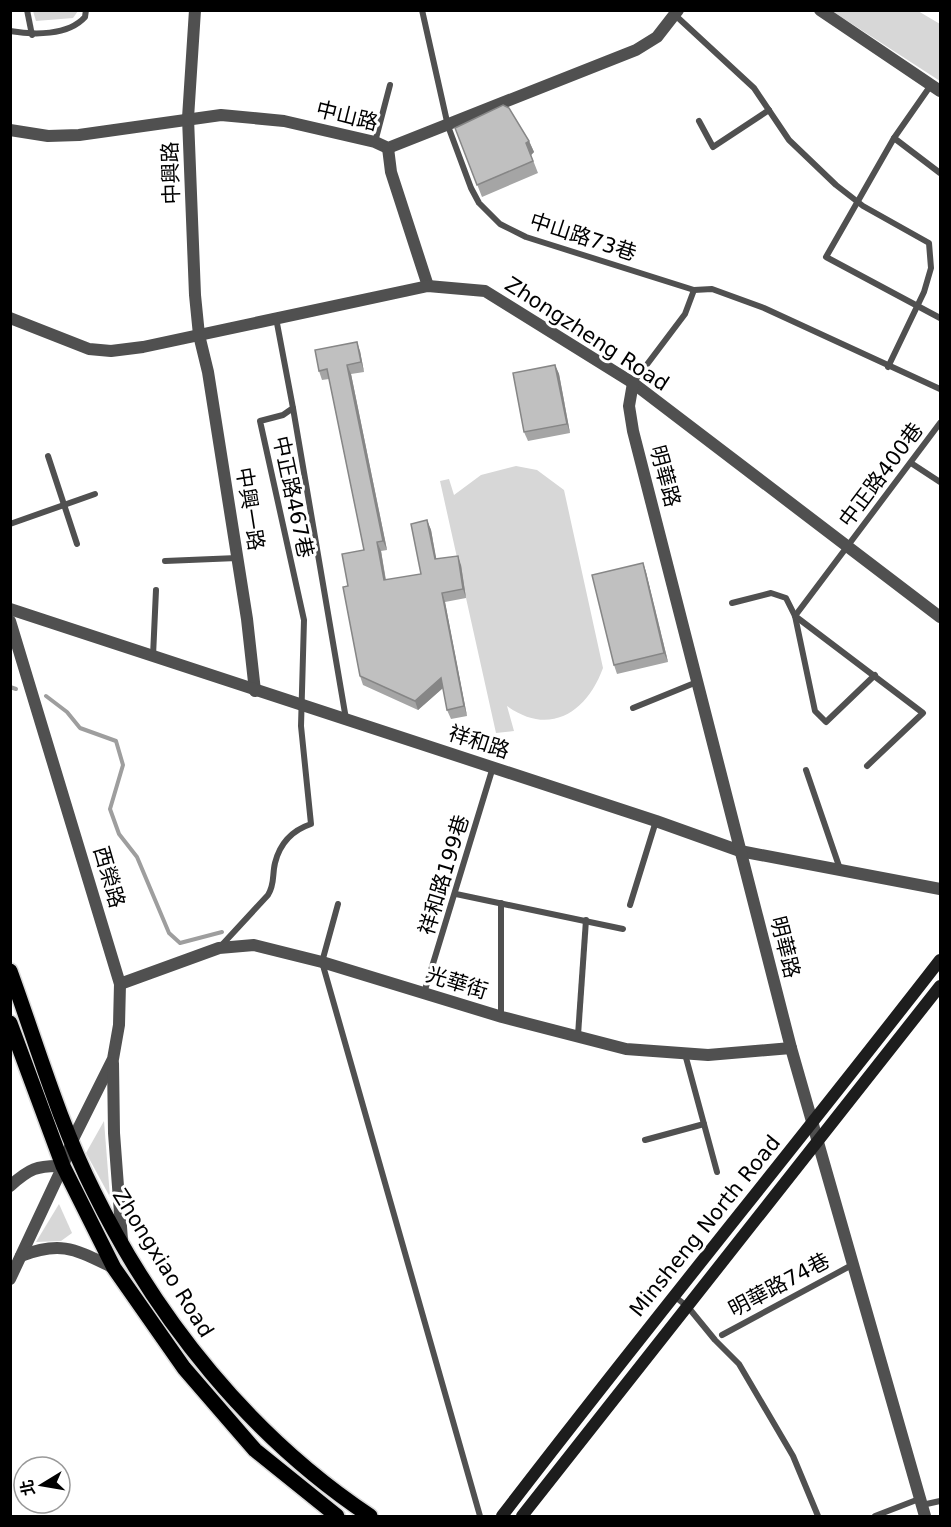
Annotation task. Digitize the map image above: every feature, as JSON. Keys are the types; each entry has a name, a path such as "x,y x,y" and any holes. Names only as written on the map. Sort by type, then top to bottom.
{"main road":[{"name":"Minsheng North Road","path":"502,1516 632,1347 812,1125 940,960"},
{"name":"Zhongxiao Road","path":"10,971 72,1142 94,1192 191,1350 231,1396 272,1437 346,1500 370,1516"},
{"name":"Minsheng North Road","path":"522,1516 940,986"},
{"name":"Zhongxiao Road","path":"10,1023 63,1166 114,1268 184,1368 255,1449 337,1516"}],"street":[{"name":"中興路","path":"195,10 188,118 199,335"},
{"path":"819,10 936,88"},
{"name":"中山路","path":"10,130 48,136 79,135 220,115 284,121 375,141 388,148 636,50 657,37 676,13"},
{"path":"388,148 391,172 428,286"},
{"name":"Zhongzheng Road","path":"10,318 89,349 111,351 199,335 428,286 485,291 633,383 940,617"},
{"name":"中興一路","path":"199,335 208,372 238,558 255,691"},
{"name":"明華路","path":"633,383 629,406 633,431 740,851 817,1144 922,1507"},
{"name":"祥和路","path":"10,609 255,691 493,766 740,851 940,889"},
{"name":"西榮路","path":"10,621 120,984 119,1025 113,1059 72,1142 10,1279"},
{"name":"光華街","path":"120,984 219,948 254,945 322,962 501,1017 626,1049 685,1054 791,1048"},
{"path":"113,1059 114,1133 122,1241"},
{"path":"10,1186 28,1170 46,1166 63,1166"},
{"path":"21,1256 43,1248 63,1247 114,1268"}],"lane":[{"path":"27,10 32,35"},
{"path":"10,31 32,35 76,25 85,17 86,10"},
{"name":"中山路73巷","path":"422,10 448,126 479,203 500,224 526,237 694,290 712,289 764,308 940,389"},
{"path":"676,13 754,88 789,140 858,202 929,243 931,268 919,304 888,367"},
{"path":"375,141 390,85"},
{"path":"936,88 894,138 826,257 919,304 940,318"},
{"path":"699,121 713,147 769,110"},
{"path":"894,138 940,173"},
{"path":"633,383 685,314 694,290"},
{"name":"中正路467巷","path":"276,318 292,408 283,415 260,421 304,620 301,705"},
{"path":"292,408 346,720"},
{"name":"中正路400巷","path":"795,616 940,423"},
{"path":"48,456 77,544"},
{"path":"911,463 940,482"},
{"path":"10,524 95,494"},
{"path":"165,561 238,558"},
{"path":"153,657 156,590"},
{"path":"732,603 771,593 786,598 795,616 815,711 825,722 875,675"},
{"path":"795,616 923,713 867,766"},
{"path":"633,708 698,682"},
{"path":"219,948 268,895 273,886 274,865 295,829 311,824 301,705"},
{"name":"祥和路199巷","path":"424,993 456,894 493,766"},
{"path":"806,770 840,870"},
{"path":"630,905 656,821"},
{"path":"456,894 623,929"},
{"path":"501,903 501,1017"},
{"path":"338,904 322,962 480,1516"},
{"path":"578,1035 586,920"},
{"path":"685,1054 717,1172"},
{"path":"645,1140 704,1124"},
{"name":"明華路74巷","path":"722,1335 852,1264"},
{"path":"675,1296 688,1307 715,1340 739,1364 793,1456 818,1516"},
{"path":"876,1516 940,1501"}],"shaded area":[{"path":"33,10 78,11 73,18 36,21"},
{"path":"832,11 918,11 940,24 940,81"},
{"path":"516,466 537,470 564,490 603,668 596,684 577,708 552,719 538,719 523,715 507,706 514,731 496,733 440,481 449,479 454,495 481,475"},
{"path":"104,1121 110,1197 86,1153"},
{"path":"59,1204 72,1233 61,1241 36,1242"}],"building":[{"path":"503,105 509,108 529,141 526,143 533,161 477,185 455,128"},
{"path":"357,342 361,362 347,365 383,541 377,542 384,580 421,574 411,524 427,520 435,559 458,556 463,589 442,593 464,706 447,710 441,678 415,701 360,676 343,587 348,586 342,554 364,550 327,369 319,371 315,350"},
{"path":"555,365 567,424 524,432 513,373"},
{"path":"643,563 664,653 614,665 592,575"}],"waterway":[{"path":"10,687 16,689"},
{"path":"46,696 67,712 80,728 116,741 123,765 110,809 119,834 137,857 169,933 180,943 222,932"}]}
